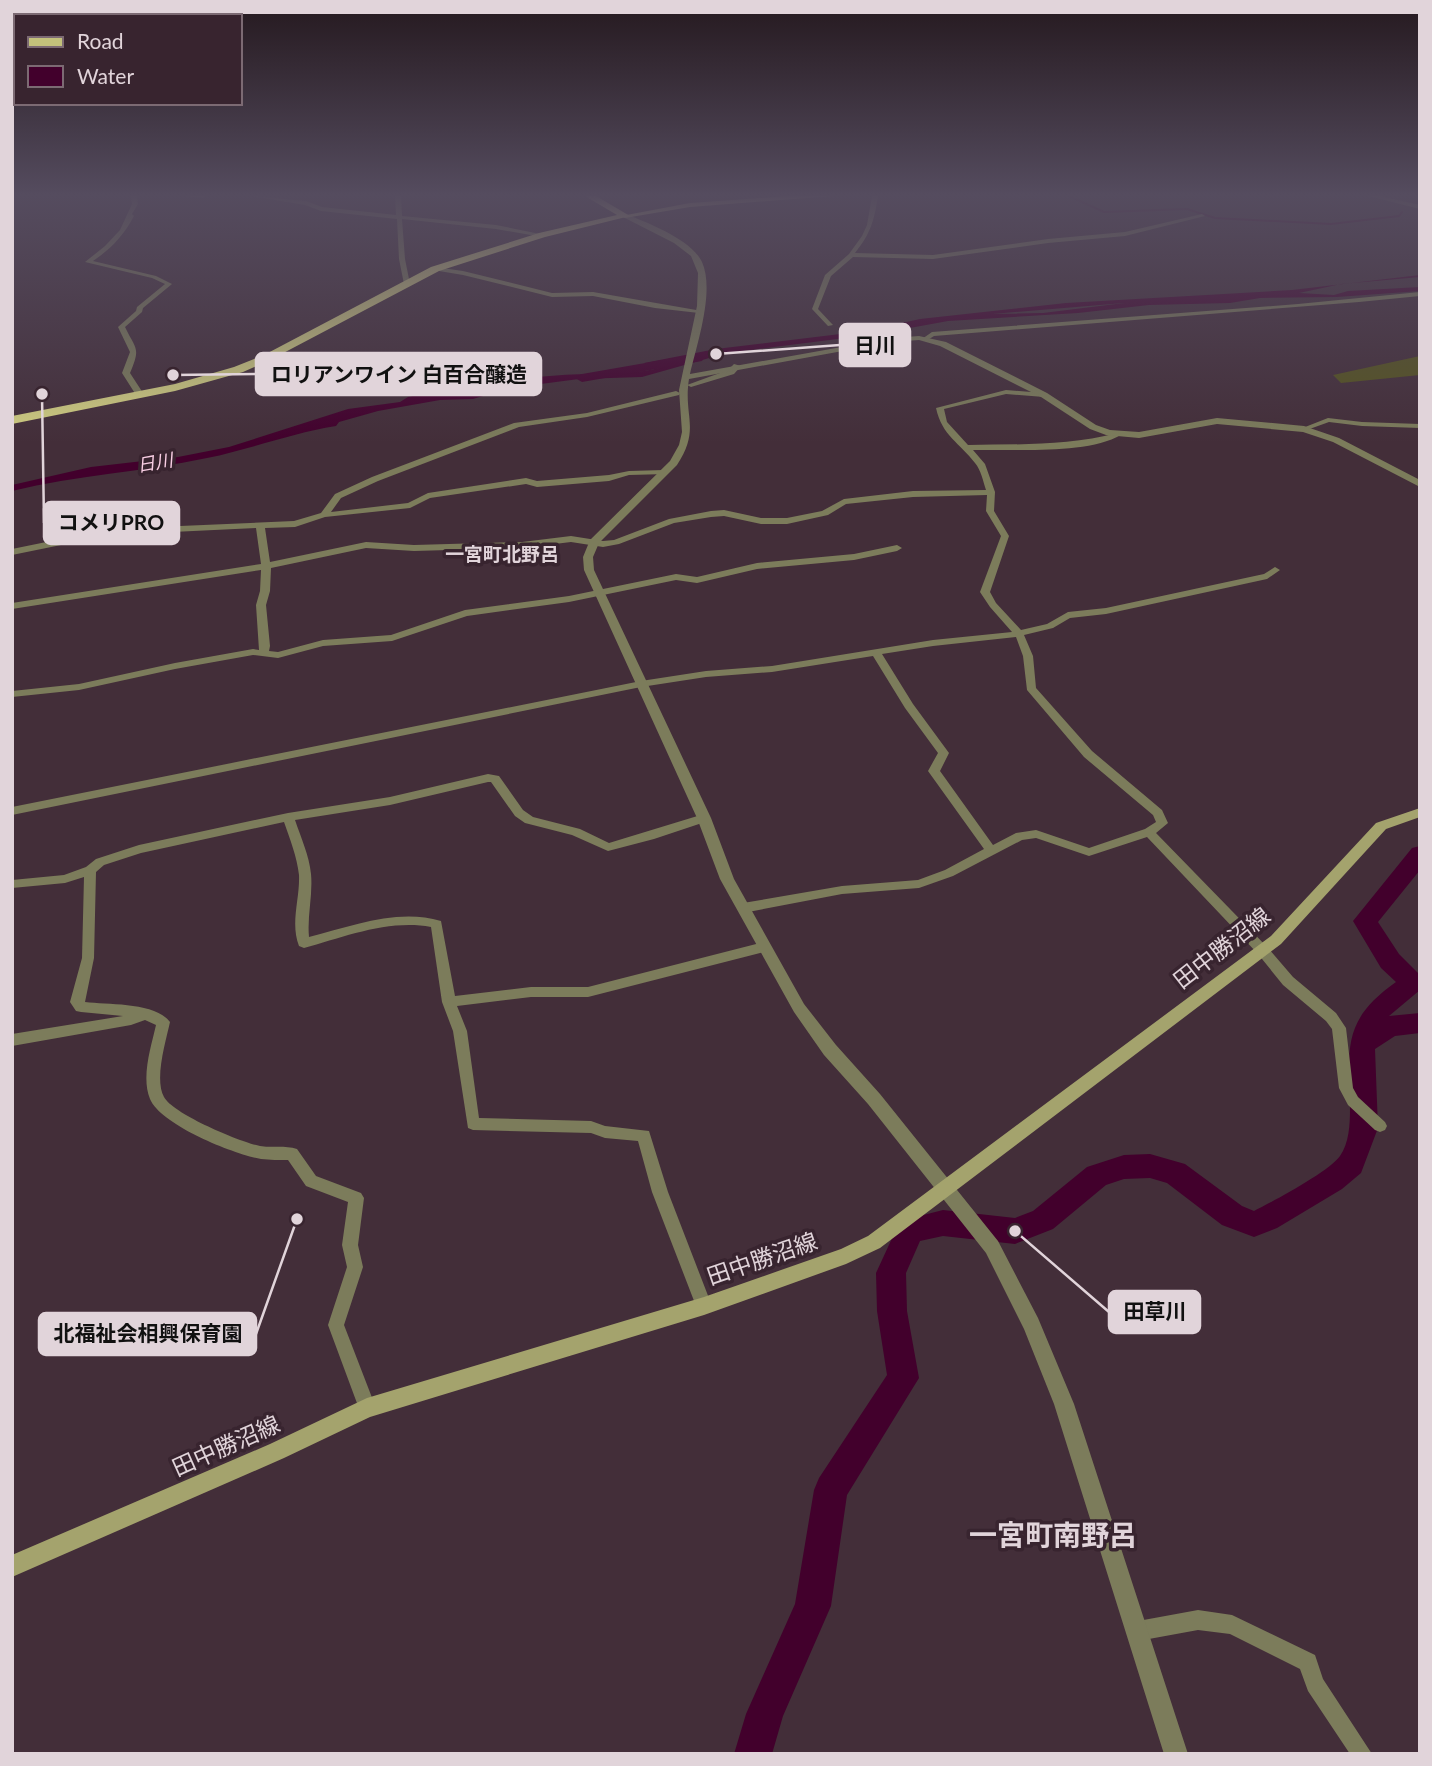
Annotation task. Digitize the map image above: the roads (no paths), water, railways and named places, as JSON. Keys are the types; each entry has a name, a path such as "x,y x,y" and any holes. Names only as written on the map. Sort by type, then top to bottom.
{"highway":[{"path":"12,420 204,379 255,363 417,278"}],"main road":[{"name":"田中勝沼線","path":"12,1566 277,1451 367,1408 704,1306 874,1242 1263,951 1339,875 1381,826 1420,812"}],"street":[{"path":"139,393 126,373 135,354 134,345 121,327 140,311 139,307 169,284 157,278"},
{"path":"406,278 407,284"},
{"path":"488,278 552,295 593,293 655,306 699,311"},
{"path":"701,278 699,311 688,378 683,391 685,441 674,463 594,542 588,557 589,570 704,818 727,879 799,1008 830,1050 874,1099 992,1247 1049,1365 1176,1754"},
{"path":"827,278 815,309 830,325"},
{"path":"926,339 932,334 1001,327 1188,315 1420,294"},
{"path":"688,378 737,366 902,339 926,339 943,344 1044,395 1093,427 1117,435"},
{"path":"743,908 842,890 919,884 949,873 1020,836 1036,834 1089,852 1149,832 1162,822 1158,813 1088,754 1031,688 1032,675 1018,634 990,603 985,592 1005,537 990,511 991,492 981,464 943,423 939,416 940,408 1006,392 1044,395"},
{"path":"324,515 338,496 517,425 587,415 676,393"},
{"path":"1304,429 1328,420 1420,426"},
{"path":"964,448 1055,447 1217,421 1304,429 1336,440 1420,484"},
{"path":"12,552 110,533 295,524 324,515 410,505 428,496 526,481 537,484 609,478 629,472 664,472"},
{"path":"12,606 266,566 366,545 414,548 522,545 571,539 616,542 672,521 711,514 724,513 761,521 788,521 825,513 844,502 913,494 991,492"},
{"path":"260,527 266,566 265,592 261,605 265,646 263,653"},
{"path":"12,694 79,687 175,666 263,653 278,655 323,643 393,638 465,613 510,609 676,577 697,580 757,566 854,557 897,548"},
{"path":"12,811 641,684 706,674 772,669 1018,634 1050,626 1068,615 1107,611 1204,591 1267,576 1275,570"},
{"path":"876,653 909,706 944,753 934,771 991,850"},
{"path":"12,884 65,879 90,870 100,862 139,849 288,817 390,801 488,778 495,779 519,813 529,820 576,832 608,847 704,818"},
{"path":"288,817 301,856 305,881 299,919 304,943 368,927 424,920 438,924 449,1002 460,1031 474,1124 591,1127 605,1132 643,1135 660,1192 704,1306"},
{"path":"1149,832 1263,951 1287,981 1331,1017 1339,1028 1346,1088 1353,1101 1380,1126"},
{"path":"90,870 88,958 77,1002 82,1007 92,1009 147,1012 163,1022 154,1071 156,1098 161,1107 187,1124 260,1152 292,1154 311,1181 356,1198 350,1245 355,1267 336,1325 367,1408"},
{"path":"449,1002 531,992 588,992 764,947"},
{"path":"12,1040 131,1020 147,1012"},
{"path":"1138,1631 1198,1620 1231,1625 1308,1662 1315,1684 1362,1754"}],"water":[{"path":"1390,278 1404,278 1350,283"},
{"path":"1338,285 1299,293 1334,295 1348,291 1420,287 1420,291 1337,297 1260,298 1230,303 1149,305 1078,313 948,321 877,334 727,353 642,377 579,379 510,388 473,399 440,400 378,411 339,422 336,426 207,458 12,491 12,485 91,467 178,457 229,447 348,409 400,402 408,397 474,385 541,377 642,371 675,363 644,363 716,349 865,331 920,319 1066,303","holes":["1124,303 1043,313 992,314"]}],"waterway":[{"name":"日川","path":"582,378 697,358"},
{"path":"1362,1044 1367,1025 1386,1002 1412,983 1390,961 1365,921 1420,854"},
{"path":"1362,1044 1390,1026 1420,1023"},
{"path":"753,1754 765,1714 813,1606 831,1490 903,1378 892,1311 891,1273 910,1230 943,1223 1015,1231 1043,1220 1097,1176 1124,1167 1150,1166 1175,1173 1232,1216 1254,1224 1267,1219 1332,1180 1351,1164 1364,1128 1362,1044"}],"place":[{"name":"日川","path":"716,354"},
{"name":"ロリアンワイン 白百合醸造","path":"173,375"},
{"name":"コメリPRO","path":"42,394"},
{"name":"北福祉会相興保育園","path":"297,1219"},
{"name":"田草川","path":"1015,1231"}],"district":[{"name":"一宮町北野呂","path":"502,554"},
{"name":"一宮町南野呂","path":"1053,1535"}]}
